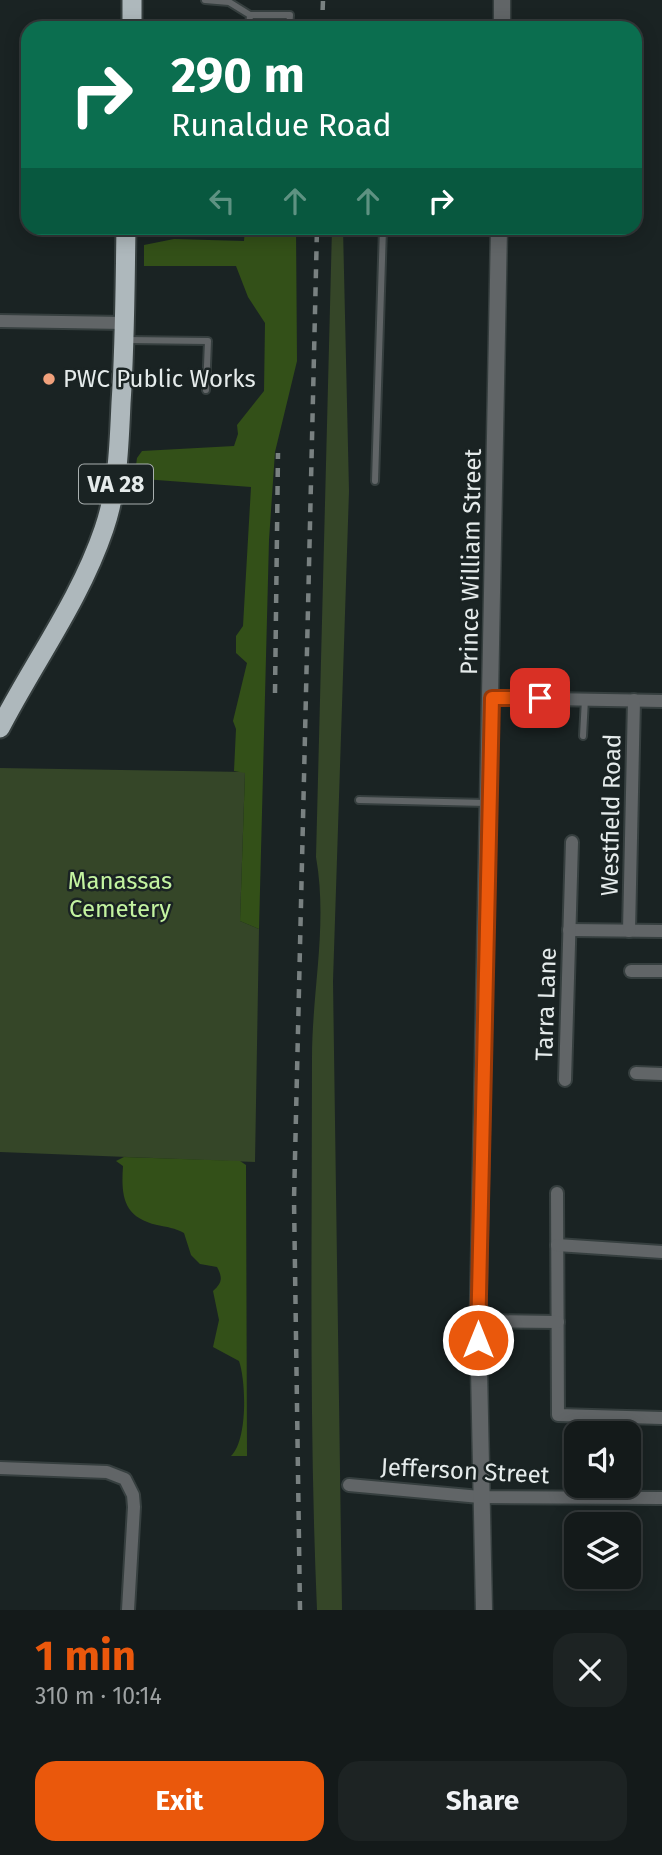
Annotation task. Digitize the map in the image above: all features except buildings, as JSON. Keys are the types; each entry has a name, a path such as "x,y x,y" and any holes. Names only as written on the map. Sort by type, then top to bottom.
{"highway":[{"path":"132,0 132,21"},
{"name":"VA 28","path":"2,720 80,585 104,530 119,469 127,235"}],"street":[{"path":"502,0 502,21"},
{"name":"Prince William Street","path":"484,1610 478,1321 499,235"},
{"path":"0,321 125,332"},
{"path":"492,698 662,701"},
{"name":"Westfield Road","path":"629,931 634,700"},
{"name":"Tarra Lane","path":"565,1080 572,842"},
{"name":"Tarra Lane","path":"569,930 662,932"},
{"path":"631,971 662,971"},
{"path":"636,1073 662,1074"},
{"path":"557,1193 558,1415 662,1418"},
{"path":"557,1245 662,1252"},
{"path":"478,1321 558,1322"},
{"path":"0,1468 107,1472 125,1479 133,1495 134,1507 128,1610"},
{"name":"Jefferson Street","path":"349,1485 480,1497 662,1498"}],"lane":[{"path":"205,0 229,2 250,15 290,15 290,21"},
{"path":"250,15 250,21"},
{"path":"375,481 383,235"},
{"path":"125,332 208,341 206,390"},
{"path":"583,736 585,699"},
{"path":"359,800 489,803"}],"green space":[{"path":"244,235 296,235 297,361 275,452 269,540 259,929 240,921 245,773 234,771 236,729 233,721 247,663 236,653 236,636 243,626 251,487 143,479 135,473 137,458 142,451 234,446 238,434 237,425 264,391 265,323 248,297 236,266 144,266 144,245 174,239 244,241"},
{"path":"332,235 343,235 349,491 333,981 342,1610 317,1610 314,1541 312,1058 320,933 316,857"},
{"name":"Manassas Cemetery","path":"0,768 245,772 240,921 259,929 255,1162 0,1152"},
{"path":"124,1157 240,1161 246,1165 247,1456 231,1456 237,1448 243,1424 244,1396 239,1361 213,1347 219,1320 213,1291 221,1280 219,1271 217,1267 200,1264 191,1255 184,1233 146,1221 131,1211 124,1196 123,1166 116,1161"}],"railway":[{"path":"322,21 323,0"},
{"path":"300,1610 294,1200 317,235"},
{"path":"275,693 278,453"}],"place":[{"name":"PWC Public Works","path":"49,379"}],"route":[{"path":"478,1340 492,698 540,698"}]}
